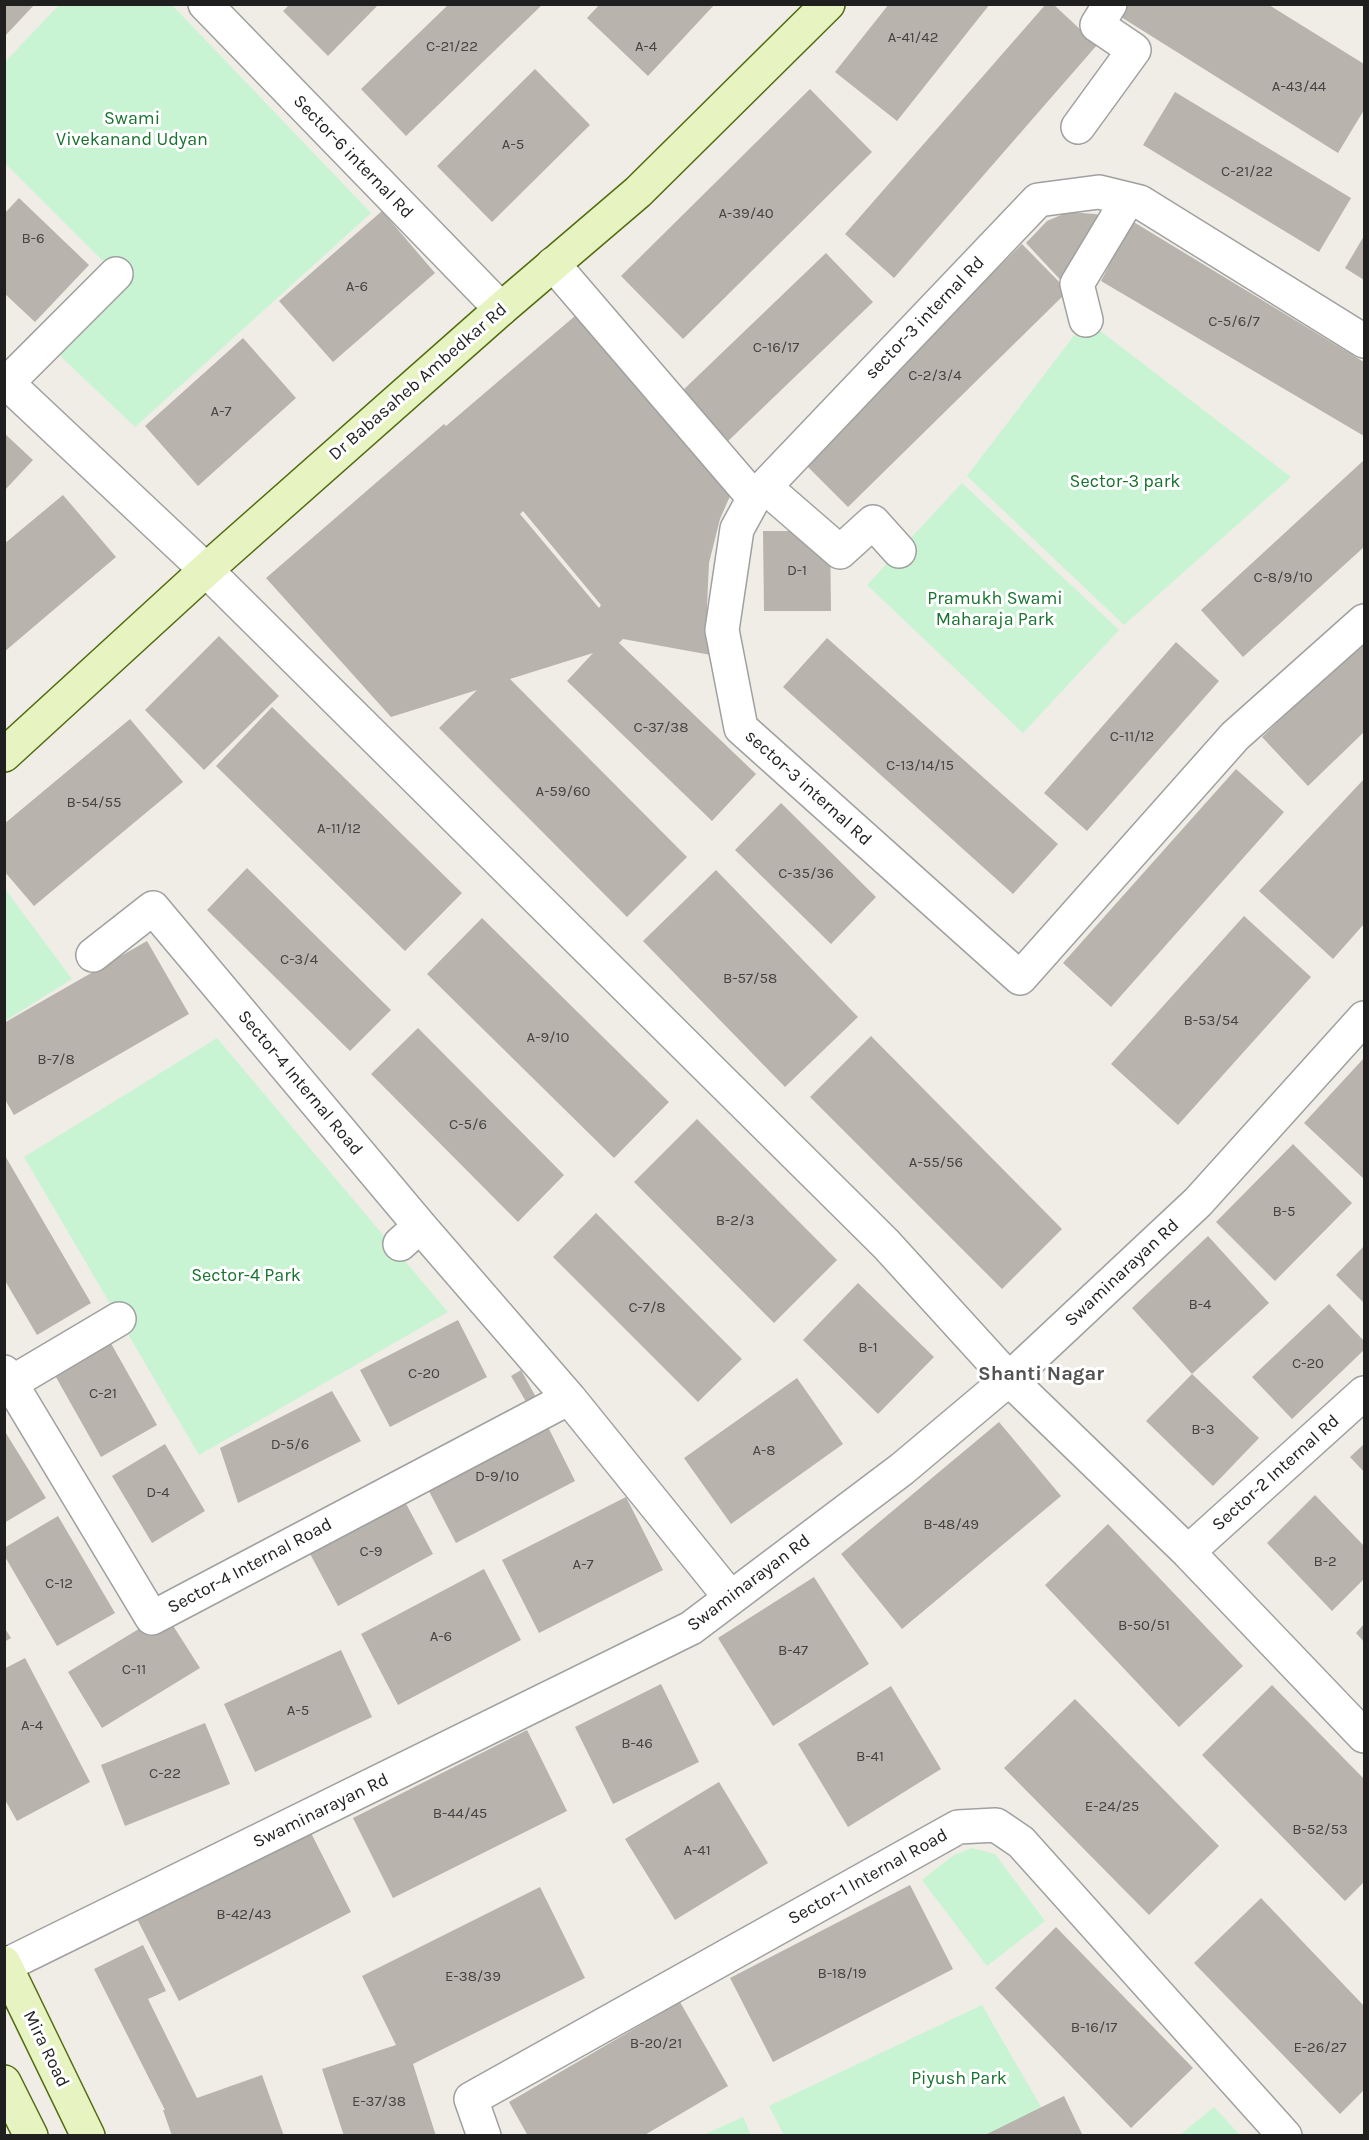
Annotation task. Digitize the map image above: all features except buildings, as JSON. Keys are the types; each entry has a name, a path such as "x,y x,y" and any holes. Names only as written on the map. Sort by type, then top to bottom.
{"street":[{"name":"Sector-6 internal Rd","path":"205,4 501,309"},
{"name":"Dr Babasaheb Ambedkar Rd","path":"4,755 206,570 501,309 638,192 828,4"},
{"path":"1078,128 1134,50 1097,25 1110,4"},
{"name":"sector-3 internal Rd","path":"1365,340 1140,202 1099,192 1038,200 759,492 737,529 722,630 741,728 1020,978 1234,736 1365,621"},
{"path":"1086,320 1077,284 1128,199"},
{"path":"553,264 759,492 840,552 873,522 900,550"},
{"path":"116,274 6,382 206,570 886,1244 1009,1379 1188,1552 1365,1736"},
{"name":"Sector-4 Internal Road","path":"93,955 153,908 410,1235 569,1398 730,1597"},
{"name":"Swaminarayan Rd","path":"5,1965 691,1628 902,1470 1009,1379 1198,1202 1365,1018"},
{"path":"8,1378 119,1319"},
{"name":"Sector-4 Internal Road","path":"8,1378 152,1618 569,1398"},
{"name":"Sector-2 Internal Rd","path":"1188,1552 1365,1393"},
{"name":"Sector-1 Internal Road","path":"484,2136 471,2099 958,1827 996,1825 1021,1842 1285,2136"},
{"name":"Mira Road","path":"5,1965 88,2136"},
{"path":"4,2082 31,2136"}],"green space":[{"name":"Swami Vivekanand Udyan","path":"59,5 172,5 371,213 135,427 52,348 121,279 5,163 4,63"},
{"name":"Sector-3 park","path":"1086,320 1291,477 1124,625 967,476"},
{"name":"Pramukh Swami Maharaja Park","path":"962,483 1119,630 1023,733 867,585"},
{"path":"5,889 72,979 5,1021"},
{"name":"Sector-4 Park","path":"217,1038 448,1312 199,1455 24,1157"},
{"path":"972,1848 995,1854 1045,1921 987,1966 922,1880 954,1855"},
{"name":"Piyush Park","path":"982,2005 1052,2126 1034,2136 784,2135 769,2106"},
{"path":"1214,2107 1240,2135 1180,2135"},
{"path":"743,2117 751,2135 703,2135"}],"district":[{"name":"Shanti Nagar","path":"1041,1374"}]}
